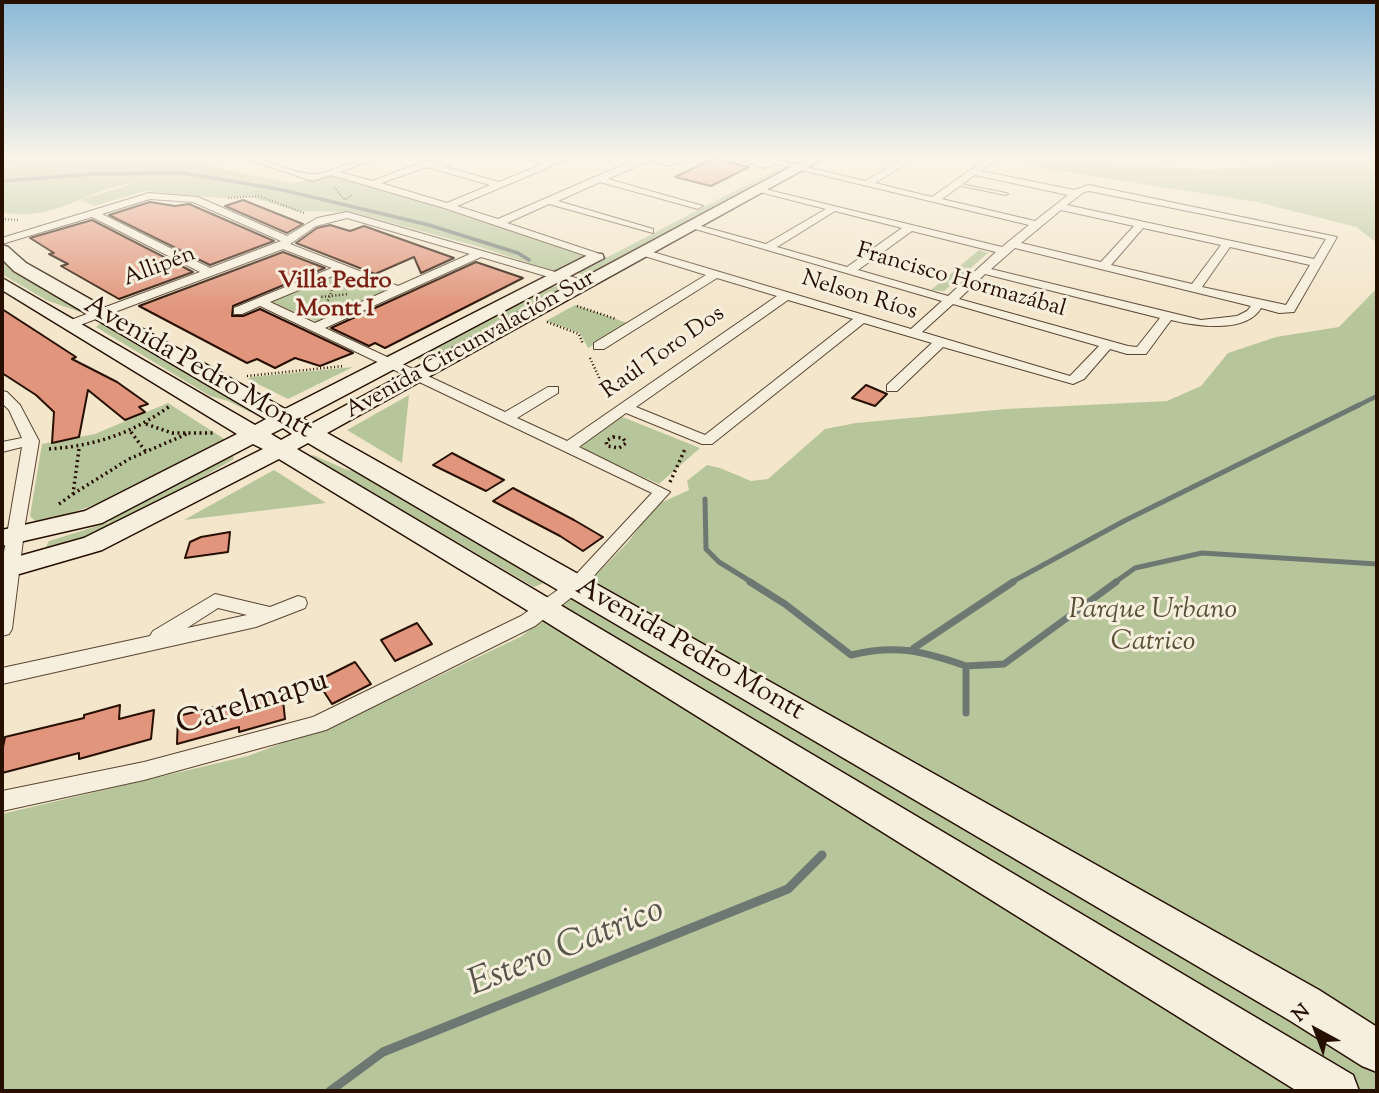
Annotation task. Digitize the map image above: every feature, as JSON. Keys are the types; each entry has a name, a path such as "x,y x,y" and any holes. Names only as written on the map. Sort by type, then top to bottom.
{"main road":[{"name":"Avenida Circunvalación Sur","path":"8,536 93,517 692,208"},
{"name":"Avenida Circunvalación Sur","path":"6,569 93,544 417,376 724,208"},
{"name":"Avenida Pedro Montt","path":"2,250 20,267 1292,998 1377,1051"},
{"name":"Avenida Pedro Montt","path":"2,283 545,608 1337,1091"}],"street":[{"path":"2,241 109,208"},
{"path":"216,208 342,268 398,290"},
{"path":"454,208 599,257"},
{"path":"498,223 532,208"},
{"path":"572,208 649,231"},
{"path":"768,248 834,208 909,228 1104,266 1258,304 1290,309 1332,237 1188,208"},
{"path":"968,208 1037,224"},
{"path":"912,335 1055,208"},
{"path":"1066,208 1318,263"},
{"path":"93,213 208,272"},
{"name":"Allipén","path":"72,324 285,242 320,220 336,215 347,215 481,253"},
{"path":"1104,266 1140,225"},
{"name":"Francisco Hormazábal","path":"690,226 1107,345 1141,351 1167,317"},
{"path":"848,272 909,228"},
{"path":"1195,288 1227,243"},
{"name":"Nelson Ríos","path":"642,252 1064,379 1073,380 1079,376 1107,345"},
{"path":"315,328 481,253 586,284"},
{"path":"238,311 342,268"},
{"path":"983,270 1201,324 1224,323 1252,314 1258,304"},
{"path":"599,346 714,275"},
{"name":"Raúl Toro Dos","path":"567,447 785,296"},
{"path":"260,302 662,492"},
{"path":"620,410 707,441 861,319"},
{"path":"892,388 940,343"},
{"path":"506,418 553,390"},
{"path":"2,395 15,408 31,441 8,536 2,629"},
{"path":"2,447 31,441"},
{"name":"Carelmapu","path":"2,801 144,771 318,724 528,621 575,586 662,492"},
{"path":"2,676 271,614 298,603"}],"path":[{"path":"288,208 304,214"},
{"path":"315,328 342,268"},
{"path":"302,299 353,294"},
{"path":"571,304 633,325"},
{"path":"542,320 579,334 584,346"},
{"path":"589,357 620,410"},
{"path":"241,376 350,365"},
{"path":"47,449 79,448 131,432 173,403"},
{"path":"146,424 159,431 216,433"},
{"path":"131,432 146,452"},
{"path":"54,508 100,475 189,433"},
{"path":"662,492 671,481 681,451 699,437"},
{"path":"610,438 623,438 626,443 619,448 610,448 605,443 610,438"},
{"path":"74,494 79,448"}],"green space":[{"path":"2,208 58,208 39,213 2,212"},
{"path":"286,208 440,208 589,257 559,273 480,247 351,212 296,211"},
{"path":"702,208 714,208 587,275 579,272"},
{"path":"1281,208 1377,208 1377,243 1356,227"},
{"path":"979,250 988,253 944,291 931,290"},
{"path":"2,260 11,270 86,312 46,300 2,274"},
{"path":"339,271 387,291 318,322 272,302 273,299"},
{"path":"552,287 563,289 428,360 417,359"},
{"name":"Parque Urbano Catrico","path":"1377,288 1377,1091 2,1091 2,814 248,756 335,723 522,636 599,572 629,541 656,505 689,490 687,481 707,465 751,481 768,479 825,429 856,423 1006,409 1167,401 1201,386 1228,353 1276,337 1339,327"},
{"path":"575,305 630,324 588,348 580,333 546,321"},
{"path":"101,323 255,410 250,412 210,396 96,327"},
{"path":"353,367 288,399 248,379 251,377"},
{"path":"409,395 402,463 347,430"},
{"path":"168,403 226,440 109,499 60,516 35,521 30,516 42,444 95,434"},
{"path":"620,416 700,448 659,484 584,451 581,443"},
{"path":"232,454 234,459 203,477 202,483 107,533 45,549 49,541 110,522 110,515"},
{"path":"313,455 345,469 372,475 544,579 544,583 534,587 358,484 307,458"},
{"path":"274,470 326,503 184,520"}],"building":[{"path":"131,208 198,208 274,241 210,265 109,215"},
{"path":"230,208 263,208 303,224 287,233"},
{"path":"92,220 193,272 119,299 61,266 68,264 49,254 54,253 30,238"},
{"path":"330,225 350,231 364,226 454,258 421,273 414,257 375,274 296,243 317,228"},
{"path":"283,252 325,268 233,306 232,316 243,316 260,309 353,353 320,366 295,358 275,368 257,359 247,363 139,306"},
{"path":"476,262 523,278 385,348 375,343 369,346 331,328"},
{"path":"2,309 76,357 72,359 117,382 148,404 139,407 145,412 125,420 88,390 79,437 52,443 54,412 36,395 2,373"},
{"path":"866,385 887,394 875,406 852,398"},
{"path":"452,453 504,480 486,491 433,465"},
{"path":"513,488 603,537 583,551 493,501"},
{"path":"230,532 228,552 185,558 190,542 201,537"},
{"path":"417,623 432,644 395,661 381,640"},
{"path":"355,662 371,684 332,704 317,681"},
{"path":"282,691 285,719 239,732 239,727 177,744 178,716"},
{"path":"120,705 119,719 154,710 151,739 79,759 79,753 2,773 5,737 84,718 84,715"}],"waterway":[{"path":"358,208 429,225 518,253 529,260"},
{"path":"1359,405 1377,396"},
{"path":"1010,583 1124,521 1359,405"},
{"path":"1355,407 1359,405"},
{"path":"705,499 706,549 719,562 753,583"},
{"name":"Estero Catrico","path":"1114,583 1135,568 1202,553 1377,564"},
{"path":"750,582 785,604 851,655 882,650 909,651 966,666"},
{"path":"914,648 1013,582"},
{"name":"Estero Catrico","path":"966,666 1004,664 1116,582"},
{"name":"Estero Catrico","path":"966,666 966,713"},
{"name":"Estero Catrico","path":"330,1091 383,1052 788,889 822,855"}],"district":[{"name":"Villa Pedro Montt I","path":"335,297"}]}
